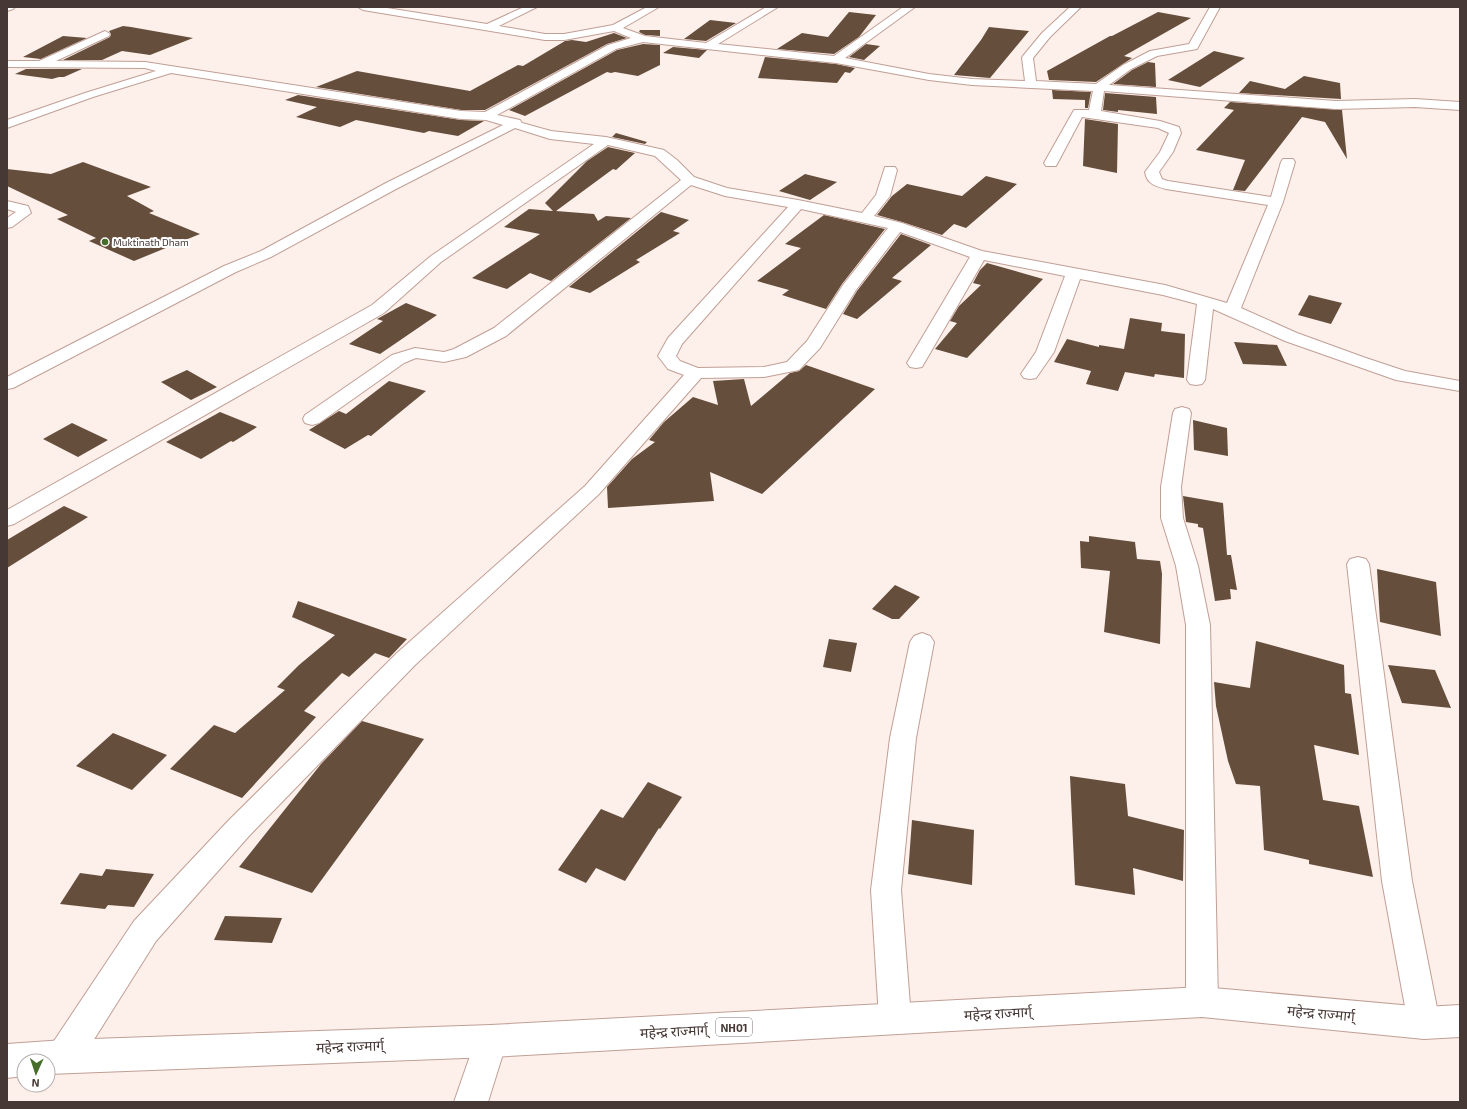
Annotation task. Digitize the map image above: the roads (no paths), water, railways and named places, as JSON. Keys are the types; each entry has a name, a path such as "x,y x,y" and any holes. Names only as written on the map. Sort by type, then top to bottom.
{"main road":[{"path":"363,7 545,37 564,37 615,28 654,7"},
{"path":"488,28 532,7"},
{"path":"709,45 773,7"},
{"path":"836,60 910,7"},
{"path":"1031,85 1027,58 1046,35 1076,7"},
{"path":"1094,114 1099,88 1127,67 1154,53 1193,48 1215,7"},
{"path":"615,28 643,39"},
{"path":"39,65 105,34"},
{"path":"487,116 612,47 626,42 643,39 836,60 929,77 972,82 1099,88 1336,105 1415,103 1460,106"},
{"path":"7,64 145,65 461,115 487,116 516,123 550,135 606,141 660,153 689,180 725,192 798,204 865,218 897,226 979,254 1165,290 1232,310 1291,337 1402,376 1460,386"},
{"path":"7,124 89,95 170,70"},
{"path":"1051,163 1078,114 1094,114 1160,125 1175,130 1175,133 1166,152 1152,172 1153,178 1157,182 1276,202"},
{"path":"7,384 230,269 266,254 390,186 516,123"},
{"path":"7,519 378,309 436,259 606,141"},
{"path":"1232,310 1276,202 1288,162"},
{"path":"865,218 883,196 890,170"},
{"path":"312,419 398,359 415,353 444,357 460,353 500,332 689,180"},
{"path":"798,204 674,342 667,356 674,365 696,373 764,372 792,366 814,344 849,288 897,226"},
{"path":"7,205 23,209 24,213 7,224"},
{"path":"916,363 960,290 979,254"},
{"path":"1030,374 1045,352 1074,273"},
{"path":"1196,380 1206,301"},
{"path":"64,1056 145,931 239,828 406,659 592,490 696,373"},
{"path":"1182,413 1171,487 1172,518 1188,566 1198,625 1202,1002"},
{"path":"1358,564 1397,881 1424,1023"},
{"path":"895,1018 886,890 903,738 922,642"},
{"name":"महेन्द्र राज्मार्ग्","path":"7,1060 64,1056 491,1041 1202,1002 1424,1023 1460,1021"},
{"path":"471,1102 491,1041"}],"place":[{"name":"Muktinath Dham","path":"105,242"}]}
